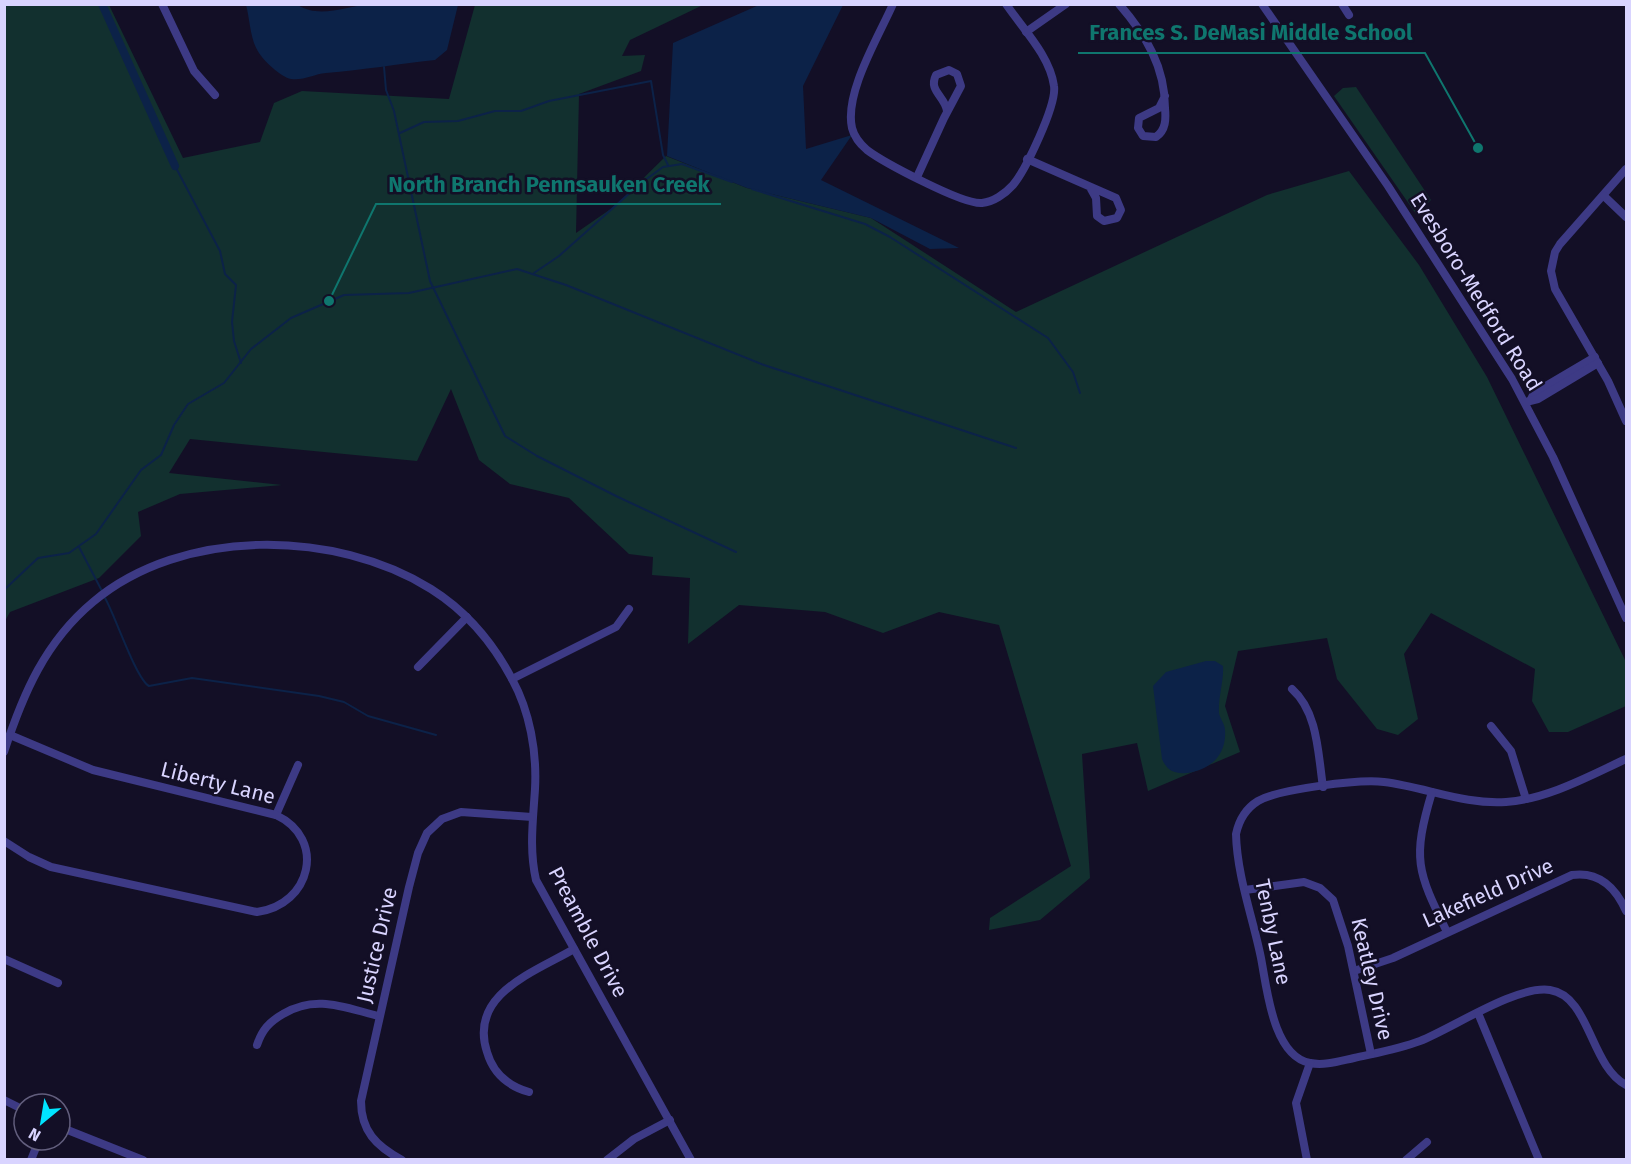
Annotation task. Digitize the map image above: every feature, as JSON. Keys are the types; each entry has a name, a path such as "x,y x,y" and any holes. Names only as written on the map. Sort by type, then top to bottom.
{"street":[{"path":"162,4 199,78 215,95"},
{"path":"893,4 856,86 851,120 855,136 867,150 953,196 982,203 1000,196 1011,187 1027,159 1053,101 1055,88 1047,63 1006,4"},
{"path":"1026,32 1066,4"},
{"path":"1119,4 1156,58 1163,78 1165,96 1165,123 1162,132 1152,138 1143,136 1138,128 1139,118 1159,108 1165,96"},
{"name":"Evesboro-Medford Road","path":"1262,4 1439,263 1528,401 1626,618"},
{"path":"1342,4 1349,15"},
{"path":"918,177 947,111 961,86 960,77 949,70 936,75 933,84 936,93 945,101 947,111"},
{"path":"1027,159 1091,189"},
{"path":"1626,169 1560,244 1555,252 1551,271 1559,299 1596,360 1626,421"},
{"path":"1604,196 1626,217"},
{"path":"1528,401 1534,393 1596,360"},
{"name":"Preamble Drive","path":"4,752 32,678 46,654 72,622 97,598 124,579 179,558 225,549 263,547 340,554 376,563 411,577 438,593 467,617 487,640 512,679 524,706 533,747 535,781 531,854 536,880 691,1160"},
{"path":"512,679 616,627 629,609"},
{"path":"418,667 467,617"},
{"path":"1292,689 1305,705 1312,722 1323,787"},
{"path":"1491,726 1511,751 1526,799"},
{"name":"Liberty Lane","path":"4,841 29,857 51,867 257,912 268,911 287,902 296,894 307,863 303,842 291,825 276,815 93,771 10,735"},
{"name":"Tenby Lane","path":"1310,1063 1289,1052 1280,1036 1236,845 1236,834 1243,815 1265,797 1376,781 1488,802 1526,799 1626,759"},
{"path":"276,815 298,765"},
{"path":"1432,792 1420,836 1419,864 1447,932"},
{"name":"Justice Drive","path":"402,1160 378,1146 366,1131 362,1121 362,1091 415,864 427,833 442,819 461,812 532,817"},
{"name":"Lakefield Drive","path":"1354,971 1387,961 1564,878 1580,874 1595,877 1610,885 1617,892 1626,911"},
{"name":"Keatley Drive","path":"1245,890 1296,881 1320,888 1337,908 1354,971 1371,1054"},
{"path":"529,1092 504,1080 493,1066 484,1040 485,1021 493,1003 506,988 574,949"},
{"path":"4,959 58,983"},
{"path":"1307,1160 1296,1103 1310,1063 1329,1063 1420,1041 1478,1013 1533,991 1559,993 1578,1011 1609,1072 1626,1085"},
{"path":"257,1046 268,1024 305,1003 324,1003 379,1016"},
{"path":"1478,1013 1539,1160"},
{"path":"607,1160 634,1139 670,1120"},
{"path":"72,1132 143,1160"},
{"path":"1406,1160 1427,1142"}],"green space":[{"path":"5,5 109,5 183,158 260,142 274,103 302,91 449,99 475,5 703,5 630,40 622,56 645,55 641,71 579,94 576,233 615,206 666,156 747,188 871,218 1016,312 1267,195 1349,171 1419,265 1487,377 1626,662 1626,706 1568,732 1549,732 1532,701 1535,669 1431,613 1404,654 1418,719 1398,735 1377,729 1337,679 1327,638 1238,651 1225,706 1240,752 1148,791 1137,743 1082,754 1090,878 1040,920 989,930 990,918 1071,866 999,625 939,612 883,633 825,612 739,605 688,644 690,578 652,575 653,557 629,554 569,498 510,484 479,460 451,389 417,461 190,439 169,473 282,485 180,494 138,512 141,536 99,578 10,612 5,621"},
{"path":"1356,87 1431,200 1416,214 1334,96 1343,88"}],"water":[{"path":"381,3 458,5 447,50 435,60 291,79 278,72 259,53 252,36 246,5 298,5 306,9 324,11"},
{"path":"759,5 843,5 803,86 806,149 852,135 821,180 959,248 930,249 871,218 747,188 667,156 673,43"},
{"path":"1206,661 1215,661 1223,666 1219,707 1225,728 1223,747 1215,760 1203,769 1187,773 1175,772 1166,766 1162,759 1153,686 1166,672"}],"waterway":[{"path":"102,4 175,166"},
{"path":"384,67 386,90 394,111 430,281 505,436 537,456 618,497 736,552"},
{"path":"400,133 424,122 458,121 495,111 521,111 549,101 651,81 663,155 668,165"},
{"path":"534,273 559,256 641,183 663,167 682,164 732,182"},
{"path":"175,166 220,251 225,274 236,285 232,322 234,341 241,363"},
{"path":"752,189 865,224 890,237 1048,338 1073,372 1080,393"},
{"path":"4,590 38,558 69,553 96,534 141,470 161,455 174,425 188,404 224,383 251,349 291,318 344,295 409,293 517,269 566,285 764,365 1016,448"},
{"path":"79,547 103,593"},
{"path":"105,598 132,660 149,686 192,678 319,696 344,702 368,716 436,735"}],"place":[{"name":"Frances S. DeMasi Middle School","path":"1478,148"},
{"name":"North Branch Pennsauken Creek","path":"329,301"}]}
